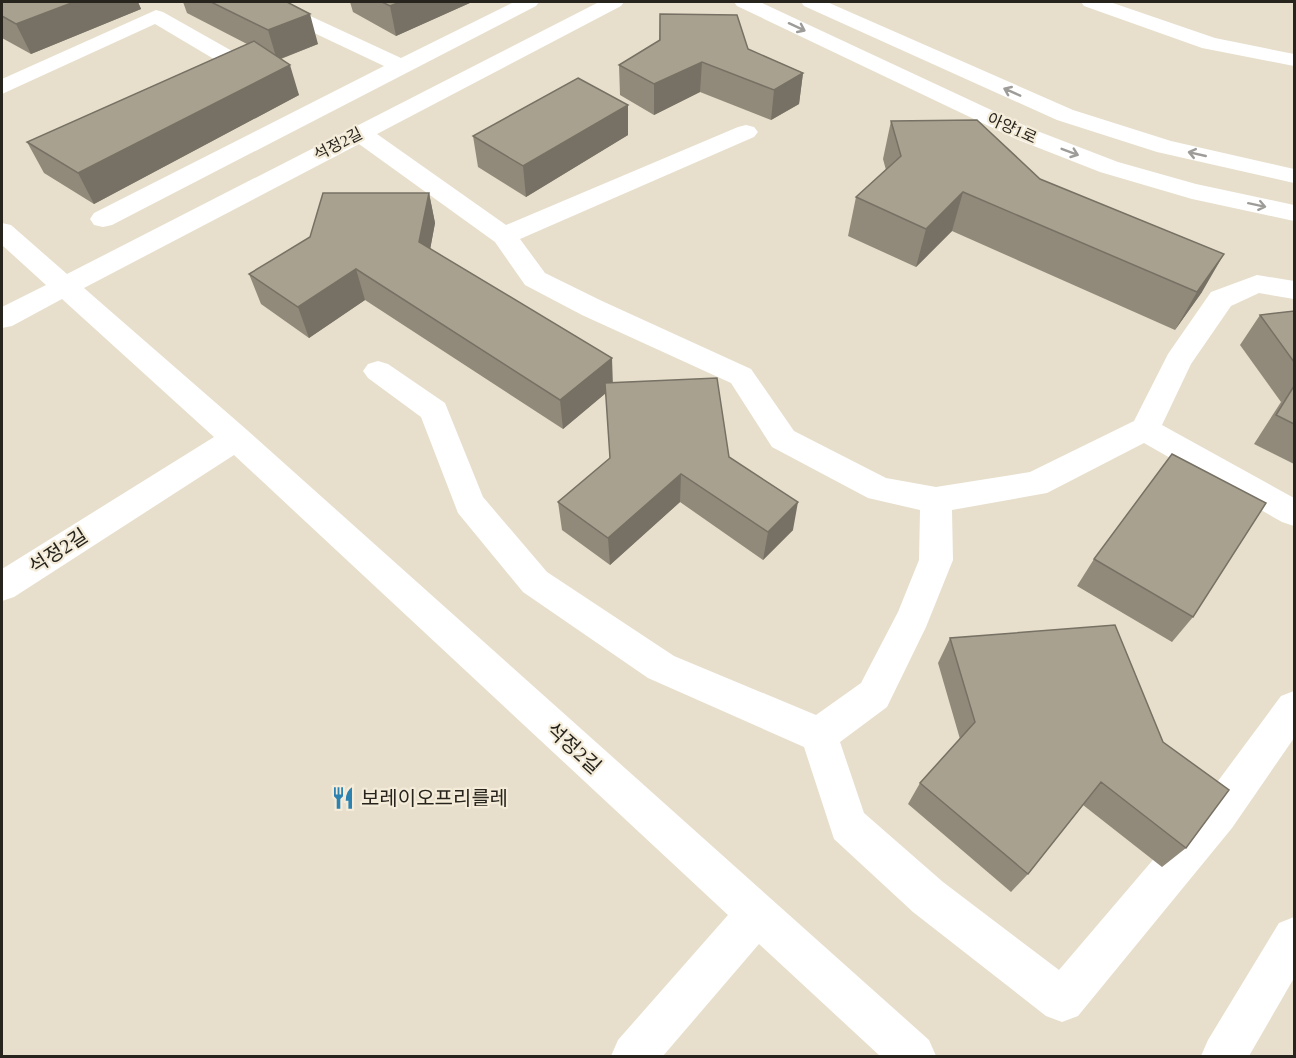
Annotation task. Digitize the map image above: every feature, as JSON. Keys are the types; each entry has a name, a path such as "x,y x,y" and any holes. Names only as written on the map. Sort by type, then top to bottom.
{"street":[{"path":"134,2 240,65 198,85"},
{"path":"264,2 401,66"},
{"path":"103,219 529,2"},
{"name":"석정2길","path":"63,287 614,2"},
{"name":"아양1로","path":"744,2 1024,134 1120,170 1192,190 1294,213"},
{"name":"아양1로","path":"811,2 1065,115 1165,147 1294,176"},
{"path":"1091,2 1210,43 1294,60"},
{"path":"2,87 177,6"},
{"path":"504,236 746,132"},
{"path":"360,133 504,236 535,279 592,308 741,376 783,439 879,489 936,500 1036,484 1145,429 1212,292 1257,284 1294,290"},
{"name":"석정2길","path":"2,231 236,438 913,1056"},
{"path":"2,319 63,287"},
{"path":"378,371 434,411 469,504 535,582 661,667 819,735 848,825 928,897 1062,1000 1218,814 1294,708"},
{"path":"1145,429 1294,513"},
{"name":"석정2길","path":"2,587 236,438"},
{"path":"819,735 874,695 914,616 936,560 936,500"},
{"path":"634,1056 756,915"},
{"path":"1224,1056 1294,938"}],"building":[{"path":"2,2 74,2 16,24 2,16"},
{"path":"211,2 287,2 310,14 268,30"},
{"path":"382,2 400,2 390,6"},
{"path":"660,14 737,15 748,49 803,73 774,90 702,62 654,84 619,65 660,40"},
{"path":"254,41 290,65 78,173 27,142"},
{"path":"578,78 628,105 523,166 473,136"},
{"path":"977,120 1040,179 1224,254 1197,292 963,192 926,229 856,197 901,156 891,121"},
{"path":"323,193 429,193 419,242 612,358 560,400 356,269 298,307 249,274 310,237"},
{"path":"1294,311 1294,362 1260,315"},
{"path":"717,378 729,457 798,502 768,532 681,474 608,538 558,502 610,458 605,383"},
{"path":"1294,386 1294,424 1276,415"},
{"path":"1172,454 1266,503 1193,617 1094,559"},
{"path":"1115,625 1163,742 1229,790 1186,848 1101,782 1028,874 920,783 975,722 950,638"}],"place":[{"name":"보레이오프리를레","path":"343,798"}]}
